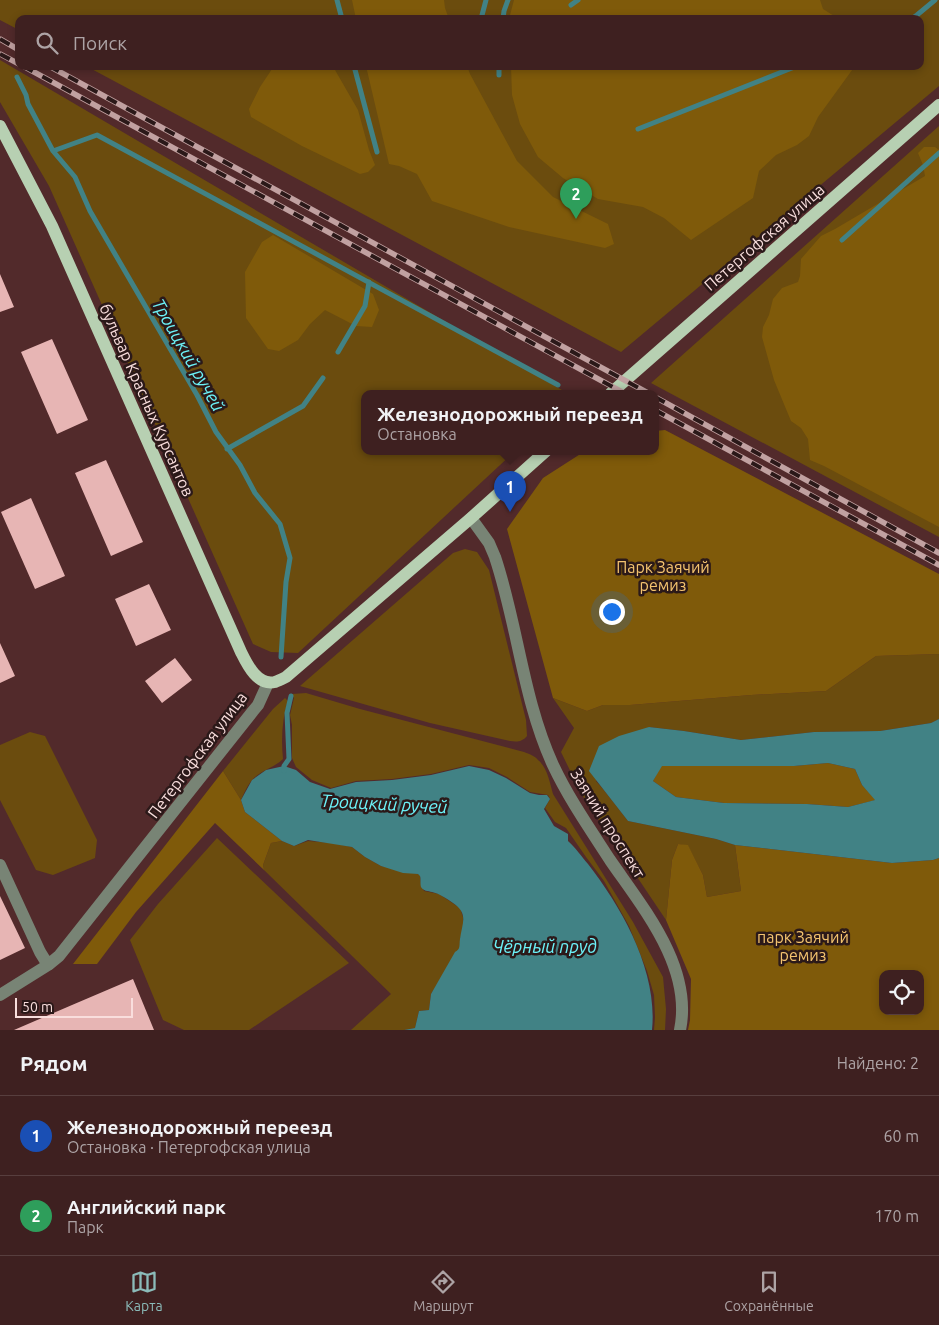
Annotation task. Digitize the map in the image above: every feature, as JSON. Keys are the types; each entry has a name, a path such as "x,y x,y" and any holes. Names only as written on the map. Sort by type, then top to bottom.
{"main road":[{"name":"Петергофская улица","path":"614,390 939,105"},
{"name":"бульвар Красных Курсантов","path":"0,126 52,226 241,652 249,668 256,676 268,682"},
{"path":"268,682 276,682 286,677 542,455"}],"street":[{"name":"Заячий проспект","path":"471,518 489,543 499,569 536,718 553,765 571,800 646,912 670,955 678,975 681,991 682,1013 680,1030"},
{"name":"Петергофская улица","path":"0,995 59,956 258,705 268,682"},
{"path":"0,865 40,952 48,965"}],"shaded area":[{"path":"0,0 939,0 939,86 621,352 93,70 924,70 924,15 15,15 15,28 0,20"},
{"path":"0,60 562,390 361,390 361,455 511,455 298,653 271,652 253,644 49,186 0,102"},
{"path":"939,126 939,537 651,383"},
{"path":"465,549 477,552 489,570 526,720 527,736 525,738 519,741 510,741 430,723 300,686 453,553"},
{"path":"939,654 939,719 931,723 880,731 814,732 741,740 649,727 596,781 628,821 716,839 735,845 741,891 707,897 703,875 688,846 678,844 672,860 666,920 582,795 561,752 574,728 553,698 587,711 603,705 630,705 826,691 876,656"},
{"path":"306,693 524,752 537,759 546,771 553,794 633,922 663,977 666,1009 665,1030 654,1030 654,995 647,971 629,926 604,881 566,828 555,822 545,808 550,799 548,795 530,792 489,768 469,765 431,774 356,781 331,788 312,780 296,767 292,758 292,725 290,715 294,698 292,694"},
{"path":"285,698 288,701 282,729 283,759 253,779 241,800 223,771 273,709"},
{"path":"30,732 45,736 97,840 95,858 53,875 36,870 0,800 0,745"},
{"path":"217,838 349,963 249,1030 184,1030 163,1020 130,940 158,904"},
{"path":"282,841 294,846 308,841 352,847 381,866 420,875 424,891 439,894 460,908 463,917 463,928 460,948 431,994 429,1010 419,1011 415,1028 404,1030 351,1030 391,994 264,870 263,865 271,843"}],"green space":[{"path":"352,0 444,0 448,15 355,15"},
{"path":"514,0 820,0 823,9 833,15 510,15"},
{"path":"271,70 335,70 358,110 375,165 368,172 360,174 302,146 251,117 249,109"},
{"path":"367,70 468,70 517,161 553,197 608,224 614,244 605,248 509,227 432,201 417,174 389,164"},
{"path":"511,70 852,70 818,117 809,136 797,145 776,155 759,171 753,198 691,240 664,218 643,207 598,199 563,178 538,157 520,124 512,95"},
{"path":"924,147 935,147 939,150 939,527 810,460 808,439 801,428 791,421 774,380 762,337 763,327 769,315 773,299 782,288 798,282 801,259 821,236 925,176 918,153"},
{"path":"273,235 373,294 379,310 372,327 356,326 325,310 310,324 298,340 279,351 268,349 246,318 245,272 262,242"},
{"name":"Парк Заячий ремиз","path":"665,430 939,574 939,654 876,656 826,691 630,705 603,705 587,711 553,698 507,529 543,478 579,455 659,455 659,431"},
{"path":"828,763 855,769 862,785 876,800 848,807 807,804 724,803 676,797 653,781 661,766 794,766"},
{"path":"223,771 241,800 245,812 282,841 271,843 263,865 264,870 215,823 136,912 97,964 73,964"},
{"name":"парк Заячий ремиз","path":"678,844 688,845 703,875 707,897 741,891 735,845 892,863 939,858 939,1030 688,1030 691,979 666,920 672,860"}],"water":[{"path":"939,719 939,858 933,860 892,863 735,845 716,839 628,821 589,771 599,746 619,736 649,727 741,740 814,732 880,731 931,723","holes":["828,763 855,769 862,785 875,800 848,807 807,804 724,803 676,797 653,781 662,766 794,766"]},
{"name":"Чёрный пруд","path":"284,766 296,770 310,782 330,789 356,782 431,775 469,766 489,770 530,793 547,795 550,799 544,809 554,826 568,834 568,841 588,864 614,901 635,942 644,964 649,986 652,1030 404,1030 415,1028 419,1011 429,1010 431,994 459,948 463,915 458,907 443,896 423,889 418,874 403,873 381,866 352,847 308,840 294,846 282,841 245,812 241,800 252,780 266,770"}],"building":[{"path":"0,274 14,307 0,312"},
{"path":"52,339 88,420 57,434 21,352"},
{"path":"106,460 143,542 111,556 75,473"},
{"path":"31,498 65,576 35,589 1,512"},
{"path":"149,584 171,630 136,646 115,599"},
{"path":"0,643 15,676 0,683"},
{"path":"175,658 192,680 162,703 145,681"},
{"path":"0,896 25,948 0,960"},
{"path":"133,979 154,1030 14,1030 72,1005"}],"waterway":[{"path":"337,0 341,15"},
{"path":"482,15 486,0"},
{"path":"504,15 508,0"},
{"path":"571,5 578,0"},
{"path":"917,15 935,0"},
{"path":"355,70 377,152"},
{"path":"499,70 499,75"},
{"path":"638,129 787,70"},
{"name":"Троицкий ручей","path":"17,77 26,95 28,104 53,151 75,177 90,211 197,395 216,432 240,465 255,493 280,524 290,558 286,582 281,657"},
{"path":"53,151 97,135 558,385"},
{"path":"842,240 939,153"},
{"path":"338,352 365,306 369,282"},
{"path":"227,449 303,406 323,378"},
{"name":"Троицкий ручей","path":"284,771 284,766 289,759 287,713 291,696"}],"railway":[{"path":"0,39 15,48"},
{"path":"0,54 15,62"},
{"path":"30,70 618,390"},
{"path":"56,70 643,390"},
{"path":"659,399 939,553"},
{"path":"659,412 939,565"}],"place":[{"name":"Английский парк","path":"576,219"},
{"name":"Железнодорожный переезд","path":"510,512"}]}
